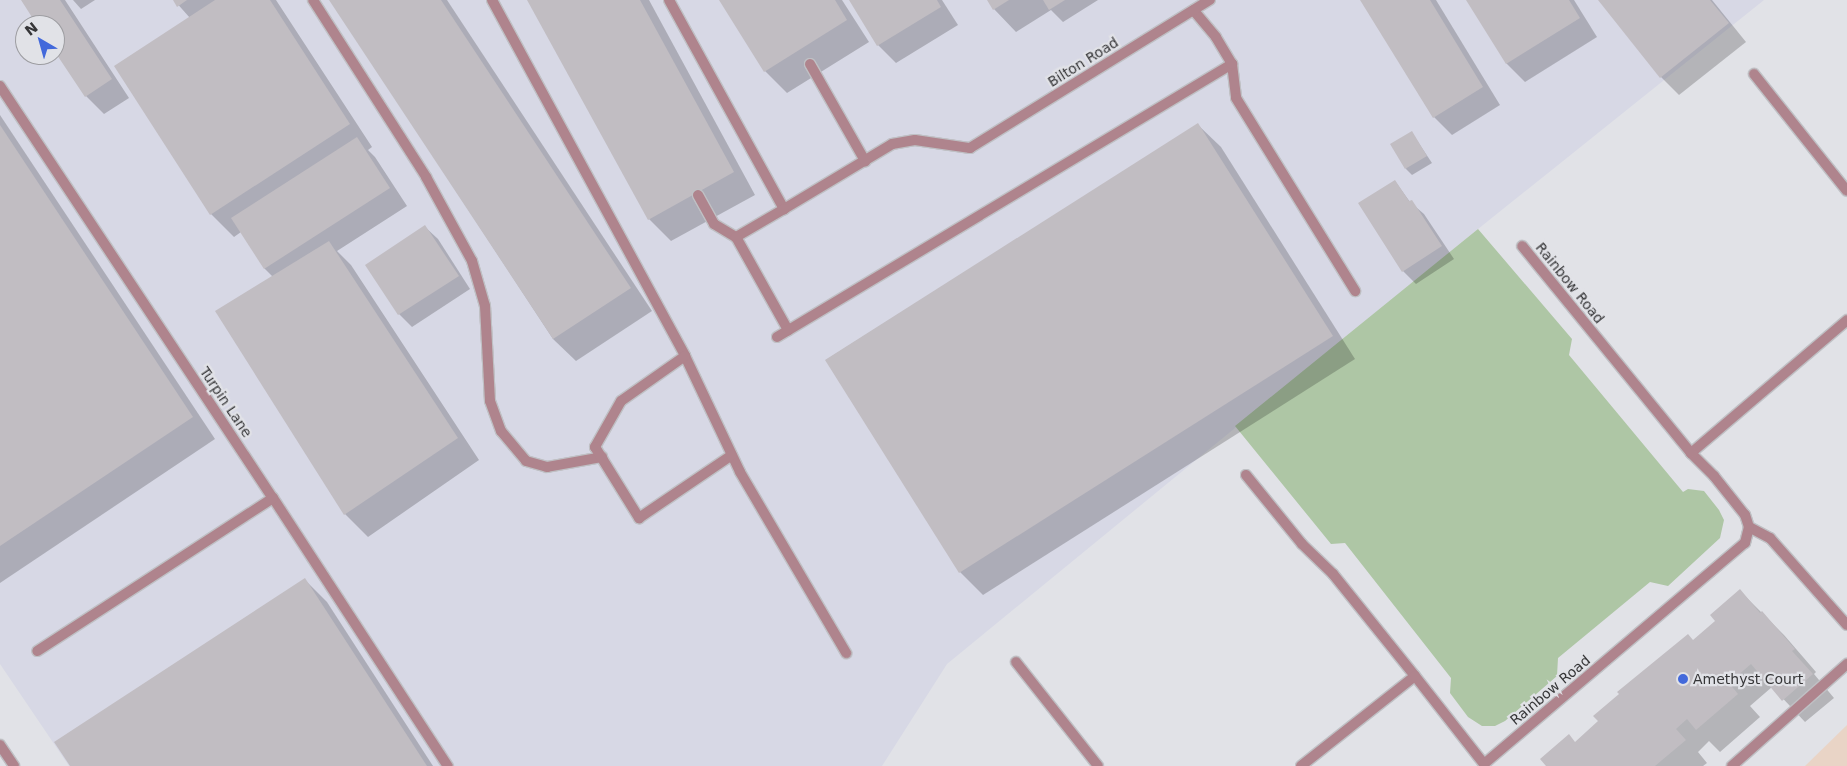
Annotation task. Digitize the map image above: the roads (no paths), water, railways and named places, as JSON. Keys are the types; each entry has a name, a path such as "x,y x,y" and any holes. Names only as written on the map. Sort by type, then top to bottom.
{"street":[{"path":"313,0 426,177 472,261 485,306 490,401 500,431 526,461 547,467 602,457"},
{"path":"492,0 685,356 732,456 846,653"},
{"path":"669,0 784,209"},
{"name":"Bilton Road","path":"865,161 892,144 915,140 970,148 1210,0"},
{"path":"1193,10 1216,37 1232,64 1236,98 1356,291"},
{"path":"736,237 865,161 810,64"},
{"path":"777,337 1232,64"},
{"path":"1754,74 1847,191"},
{"name":"Turpin Lane","path":"0,86 448,766"},
{"path":"698,195 714,224 736,237 788,330"},
{"name":"Rainbow Road","path":"1246,475 1302,544 1334,574 1484,765 1744,543 1749,527 1745,515 1719,482 1690,453 1522,246"},
{"path":"1690,453 1847,320"},
{"path":"685,356 621,401 595,447 639,518 732,456"},
{"path":"37,651 273,498"},
{"path":"1749,527 1770,538 1847,625"},
{"path":"1016,662 1098,766"},
{"path":"1732,766 1847,664"},
{"path":"1301,766 1414,676"},
{"path":"0,745 14,766"}],"place":[{"name":"Amethyst Court","path":"1683,679"}]}
